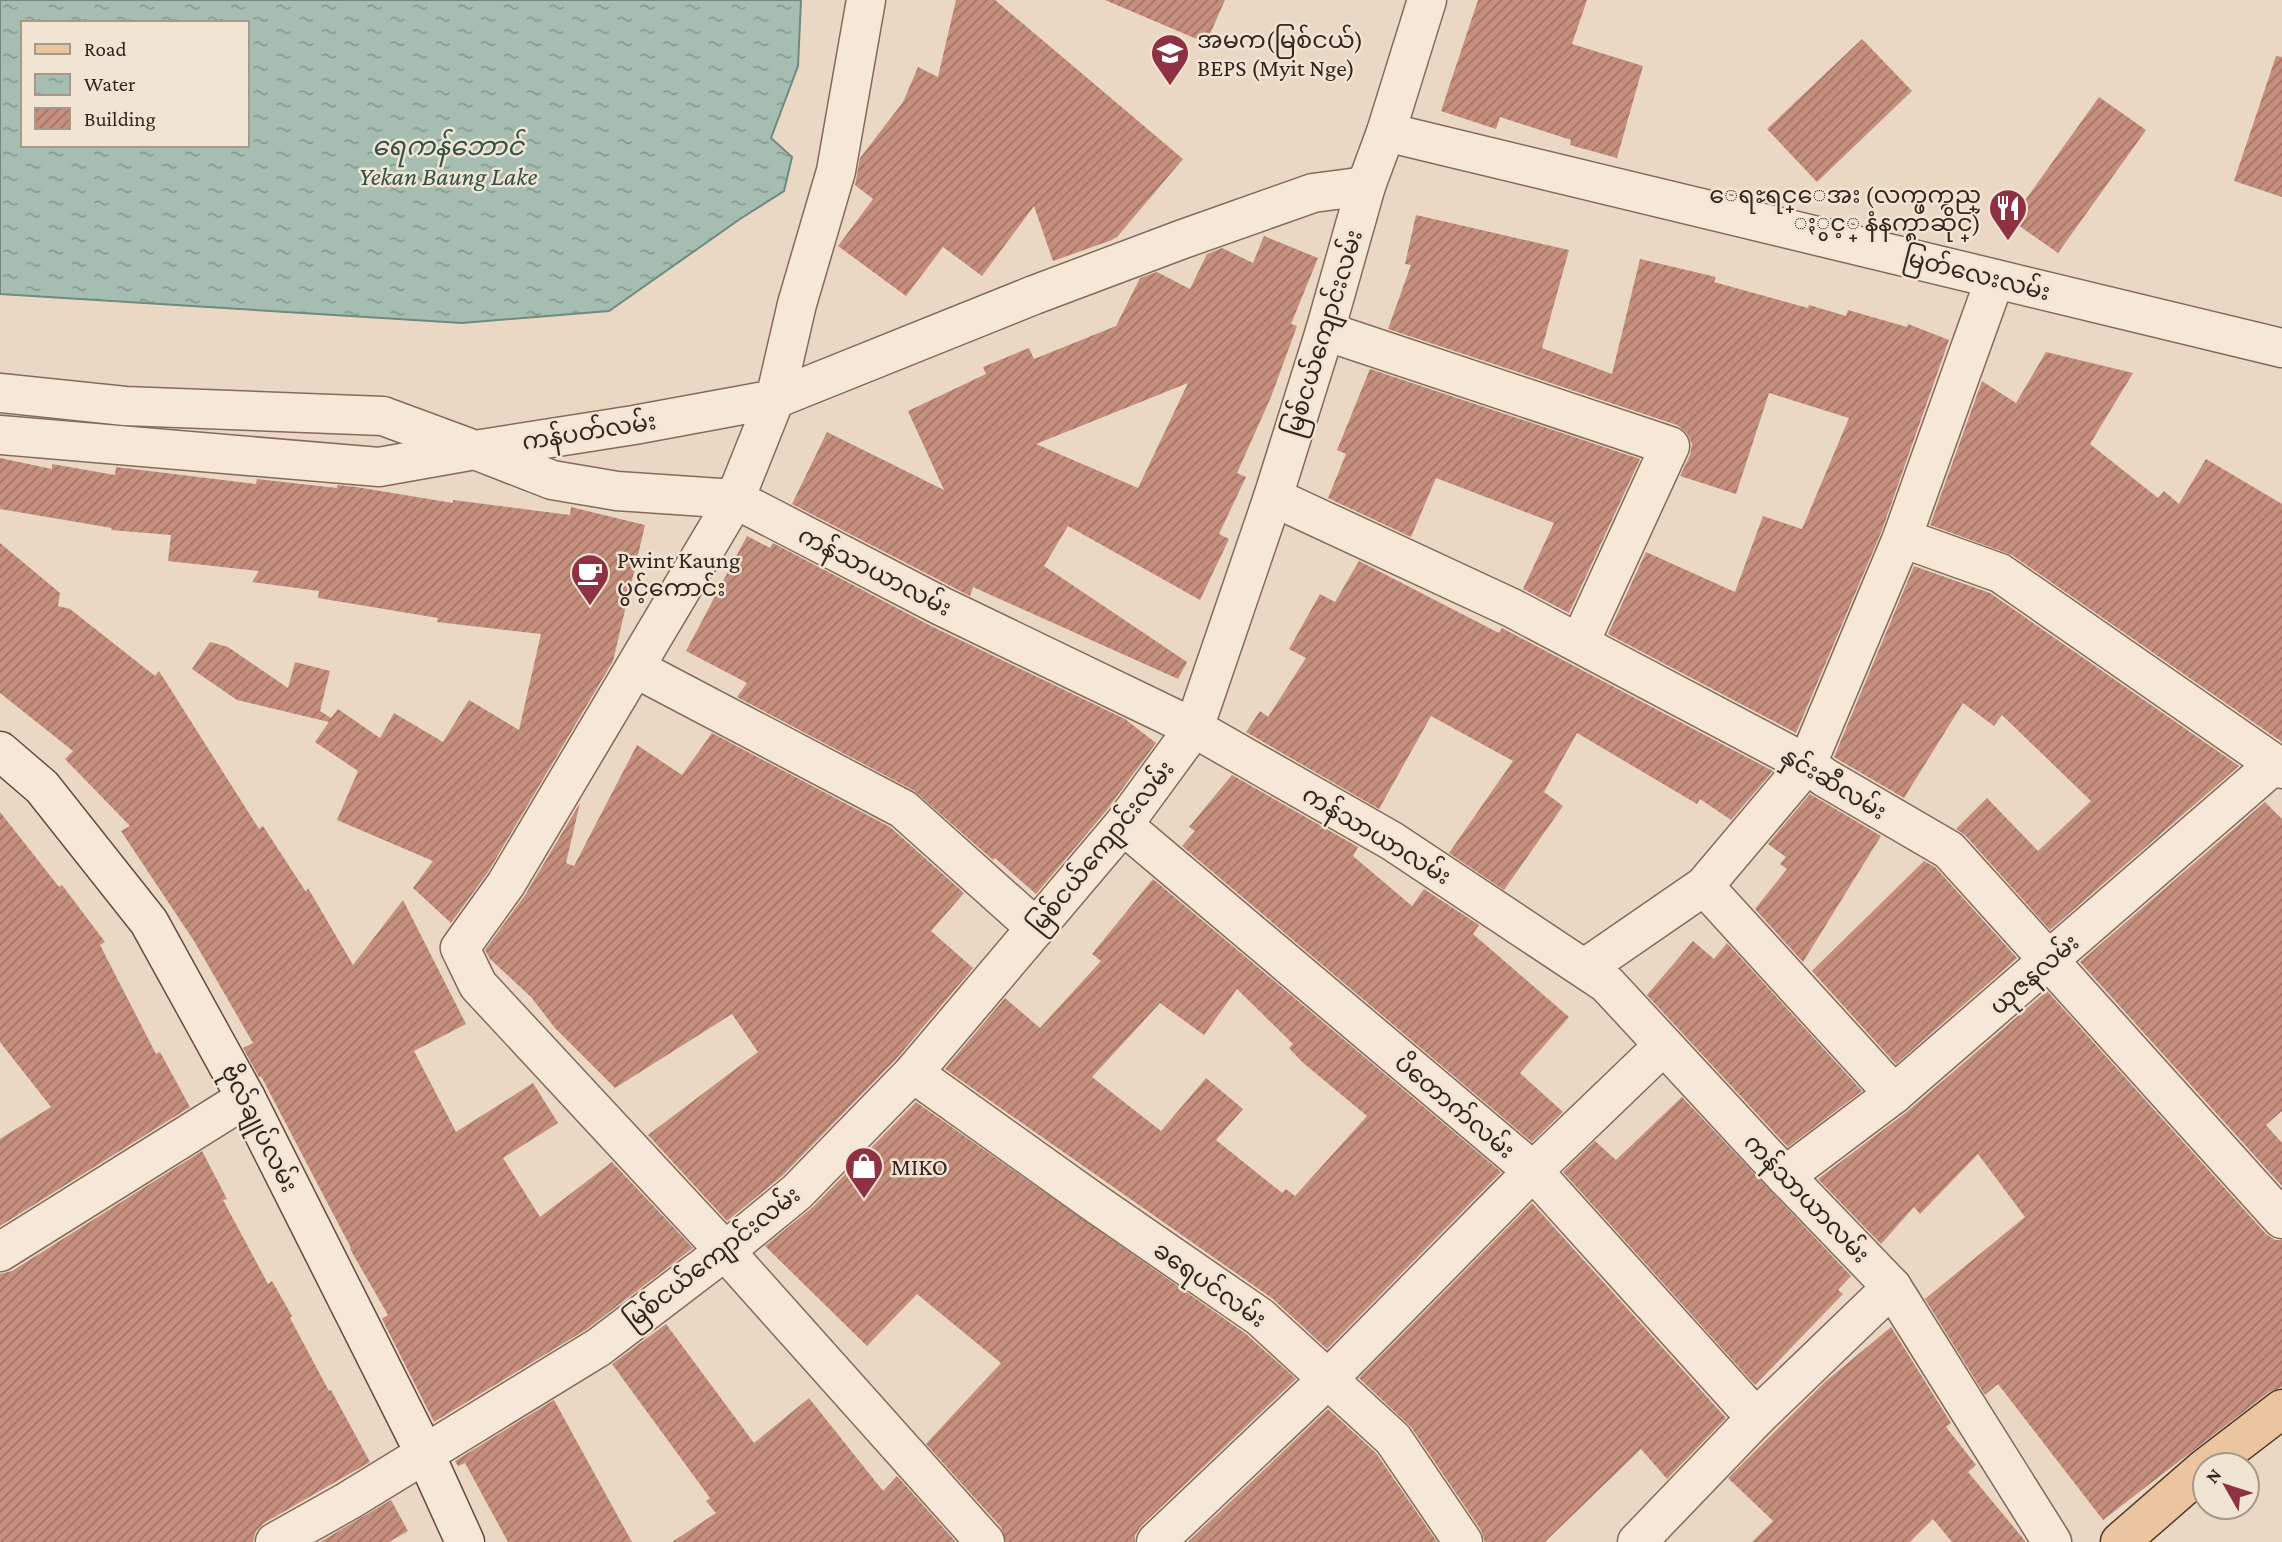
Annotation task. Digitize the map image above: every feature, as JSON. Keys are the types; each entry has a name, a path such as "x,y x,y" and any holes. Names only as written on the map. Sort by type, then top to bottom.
{"main road":[{"path":"2227,1451 2282,1409"},
{"path":"2120,1542 2191,1480"}],"street":[{"path":"866,0 836,171 797,304 775,399 735,499 506,884 460,948 478,985 725,1251 985,1542"},
{"name":"မြစ်ငယ်ကျောင်းလမ်း","path":"275,1542 425,1454 598,1347 725,1251 797,1192 913,1073 1123,825 1194,728 1273,497 1325,331 1366,186 1386,132 1427,0"},
{"name":"မြတ်လေးလမ်း","path":"1386,132 2282,348"},
{"name":"ကန်ပတ်လမ်း","path":"0,393 125,406 383,416 475,450 775,399 1034,295 1183,239 1313,193 1366,186"},
{"path":"1585,968 1704,886 1807,764 1902,538 1995,279"},
{"path":"1325,331 1670,446 1580,642"},
{"path":"0,435 379,467 475,450"},
{"name":"ကန်သာယာလမ်း","path":"475,450 552,480 617,491 735,499 941,606 1194,728 1392,841 1585,968 1607,984 1892,1287 2052,1542"},
{"name":"နှင်းဆီလမ်း","path":"1273,497 1580,642 1807,764 1824,777 1949,850 2282,1219"},
{"path":"1902,538 2000,573 2278,766"},
{"path":"635,667 903,809 1036,928"},
{"name":"ဗိုလ်ချုပ်လမ်း","path":"0,751 42,787 149,922 246,1098 425,1454 465,1542"},
{"name":"ယုဇနလမ်း","path":"1785,1176 1894,1094 2278,766"},
{"name":"ပိတောက်လမ်း","path":"1123,825 1533,1171 1756,1419"},
{"path":"1704,886 1894,1094"},
{"path":"1156,1542 1329,1378 1533,1171 1663,1046"},
{"name":"ခရေပင်လမ်း","path":"913,1073 1091,1202 1260,1317 1393,1438 1463,1542"},
{"path":"0,1252 246,1098"},
{"path":"1637,1542 1756,1419 1892,1287"}],"water":[{"name":"ရေကန်ဘောင် Yekan Baung Lake","path":"0,0 801,0 798,66 771,138 792,157 784,191 609,311 462,323 0,294"}],"building":[{"path":"956,0 995,0 1183,159 1112,240 1053,261 1034,206 982,276 943,247 906,296 838,246 873,199 855,185 860,158 903,102 918,67 938,77"},
{"path":"1105,0 1225,0 1206,43"},
{"path":"1478,0 1587,0 1572,44 1643,66 1617,158 1570,145 1571,140 1500,117 1496,129 1441,111"},
{"path":"1862,39 1912,91 1817,182 1767,129"},
{"path":"2276,56 2282,57 2282,197 2234,181"},
{"path":"2099,97 2146,130 2058,253 2011,220"},
{"path":"1416,215 1569,250 1542,348 1612,374 1640,259 1716,277 1714,282 1808,308 1809,305 1846,316 1848,310 1907,327 1908,324 1949,340 1882,530 1796,733 1608,634 1646,552 1735,592 1763,516 1802,529 1849,418 1769,393 1736,494 1680,476 1692,444 1687,433 1677,425 1388,329 1411,265 1405,264"},
{"path":"1264,236 1318,258 1291,324 1297,326 1271,397 1237,473 1246,477 1219,534 1229,539 1200,600 1068,526 1044,566 1187,662 1178,679 973,587 970,596 792,504 827,432 944,490 908,411 986,374 983,367 1029,348 1034,359 1116,326 1140,278 1157,272 1190,289 1207,254 1222,248 1253,263","holes":["1188,383 1138,488 1036,444"]},
{"path":"2046,352 2133,373 2090,444 2158,498 2164,491 2179,504 2206,459 2282,504 2282,742 2012,555 1930,525 1982,381 2016,403"},
{"path":"1370,369 1640,459 1569,613 1523,589 1554,523 1436,478 1411,537 1328,498 1346,454 1337,450"},
{"path":"0,458 52,469 52,464 115,475 116,467 256,484 257,479 337,488 337,485 453,503 453,500 570,515 571,507 645,525 613,661 488,872 451,923 413,888 433,861 337,820 358,771 315,742 329,722 237,700 192,669 210,642 228,647 288,688 295,662 330,671 320,711 331,718 338,709 380,738 394,713 443,742 469,700 519,730 541,634 437,622 438,618 318,598 319,591 252,582 259,571 168,561 171,535 111,530 112,528 0,509"},
{"path":"747,536 770,548 773,543 931,626 1125,719 1156,743 1106,811 1036,894 913,790 737,697 747,683 686,651"},
{"path":"0,543 60,593 58,606 70,609 155,676 159,671 259,829 263,826 306,892 308,888 353,965 403,900 466,1024 414,1051 456,1132 533,1083 558,1123 503,1158 540,1217 612,1162 693,1248 587,1329 434,1422 382,1319 388,1315 350,1249 261,1076 259,1077 243,1048 253,1043 194,941 121,831 130,826 65,759 73,751 0,693"},
{"path":"1359,561 1499,633 1502,628 1773,771 1731,820 1700,799 1697,804 1577,733 1544,792 1563,806 1504,890 1449,853 1513,761 1431,716 1379,809 1246,732 1260,711 1268,717 1306,658 1289,649 1320,594 1335,602"},
{"path":"1914,566 1990,593 2239,766 2050,930 1965,835 1956,829 1987,798 2038,851 2091,801 2002,715 1994,726 1963,703 1904,798 1834,757"},
{"path":"712,733 890,827 964,893 931,931 973,968 897,1058 782,1176 727,1221 648,1135 758,1052 732,1014 615,1088 555,1028 531,997 490,959 485,950 525,895 580,803 566,863 574,866 637,745 682,775"},
{"path":"1232,775 1358,847 1353,856 1412,906 1424,889 1479,925 1473,934 1569,1017 1520,1073 1563,1112 1532,1142 1182,846 1195,831 1189,827"},
{"path":"1810,794 1881,836 1803,962 1755,909 1787,869 1780,864 1786,857 1768,844"},
{"path":"2265,802 2282,819 2282,1111 2266,1125 2282,1143 2282,1186 2080,962"},
{"path":"0,812 59,887 62,885 105,942 100,945 156,1054 160,1052 190,1107 0,1226 0,1139 51,1107 0,1042"},
{"path":"1924,861 1935,867 2017,958 1896,1064 1812,971"},
{"path":"1153,879 1501,1172 1327,1349 1273,1299 945,1069 1005,998 1040,1028 1101,961 1092,954","holes":["1237,989 1293,1044 1289,1048 1301,1061 1367,1116 1295,1196 1286,1189 1282,1193 1216,1140 1243,1109 1206,1078 1161,1131 1092,1077 1160,1003 1204,1035"]},
{"path":"1693,941 1714,959 1727,943 1862,1091 1788,1147 1647,995"},
{"path":"2047,991 2266,1234 2275,1240 2282,1240 2282,1387 2269,1392 2103,1520 1998,1384 1985,1395 1925,1299 2025,1217 1978,1154 1920,1214 1914,1207 1881,1244 1818,1179 1908,1111"},
{"path":"1682,1097 1851,1276 1838,1290 1843,1294 1755,1385 1563,1172 1595,1141 1616,1160"},
{"path":"916,1102 1246,1334 1296,1379 1141,1526 1135,1535 1135,1542 1006,1542 1001,1527 926,1444 1001,1363 917,1294 867,1346 765,1246 813,1207"},
{"path":"202,1151 227,1199 223,1200 268,1284 272,1281 329,1391 331,1390 370,1462 264,1523 256,1531 253,1542 0,1542 0,1274 12,1271"},
{"path":"1532,1203 1726,1418 1667,1479 1641,1449 1545,1542 1485,1542 1481,1530 1411,1427 1359,1378"},
{"path":"666,1324 754,1443 809,1398 883,1491 897,1476 956,1542 672,1542 716,1513 706,1501 710,1498 612,1364"},
{"path":"1891,1327 1951,1423 1946,1427 1976,1465 1968,1472 2026,1542 1952,1542 1933,1519 1910,1542 1752,1542 1773,1521 1728,1478 1826,1381"},
{"path":"554,1400 632,1542 508,1542 465,1463 458,1466 455,1461"},
{"path":"1328,1409 1376,1453 1437,1542 1188,1542"},
{"path":"391,1500 408,1531 389,1542 320,1542"}],"place":[{"name":"အမက(မြစ်ငယ်) BEPS (Myit Nge)","path":"1170,87"},
{"name":"ေရႊရင္ေအး (လက္ဖက္ရည္ ႏွင့္ နံနက္စာဆိုင္)","path":"2008,242"},
{"name":"Pwint Kaung ပွင့်ကောင်း","path":"590,607"},
{"name":"MIKO","path":"864,1200"}]}
